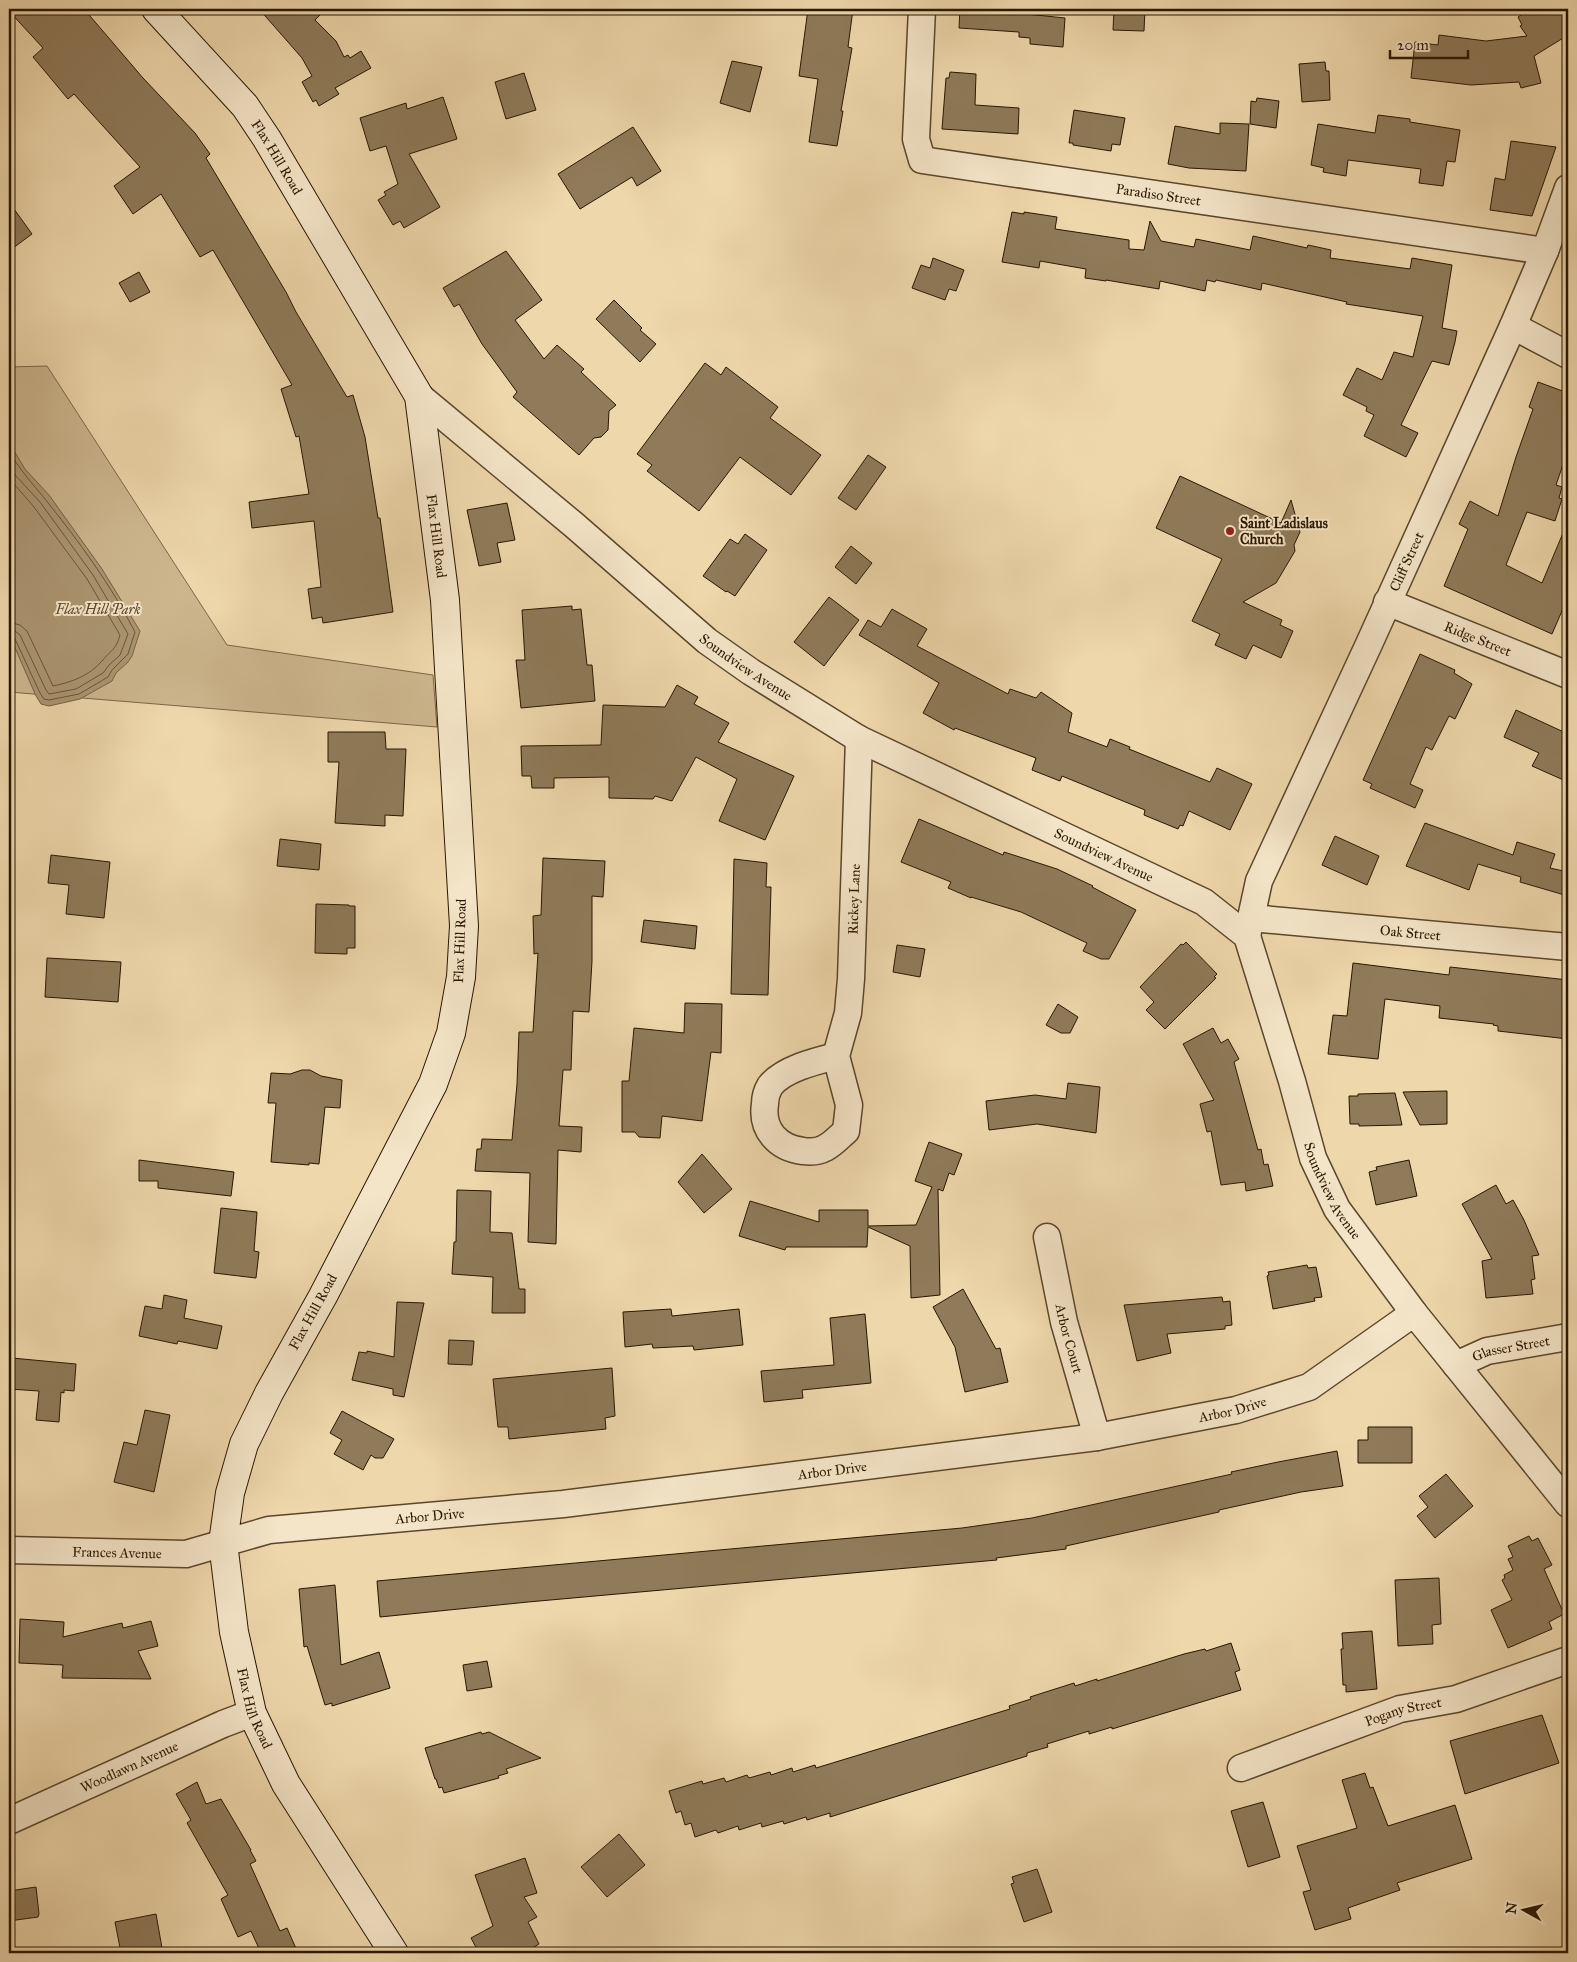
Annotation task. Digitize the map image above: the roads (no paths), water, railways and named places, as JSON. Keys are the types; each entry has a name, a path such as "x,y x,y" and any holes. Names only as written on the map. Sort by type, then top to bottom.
{"main road":[{"name":"Flax Hill Road","path":"156,9 250,114 267,139 419,396 445,600 464,926 461,977 451,1033 433,1084 323,1296 268,1393 244,1444 230,1494 223,1543 234,1632 252,1713 286,1784 394,1953"}],"street":[{"name":"Paradiso Street","path":"922,9 916,139 922,160 1545,251"},
{"name":"Cliff Street","path":"1249,927 1259,881 1513,326 1545,251 1568,188"},
{"path":"1513,326 1568,355"},
{"name":"Soundview Avenue","path":"419,396 574,525 707,641 751,672 859,739 1204,902 1249,927 1313,1158 1337,1209 1414,1313 1568,1504"},
{"name":"Ridge Street","path":"1387,602 1568,675"},
{"name":"Rickey Lane","path":"836,1056 848,1013 852,979 859,739"},
{"name":"Oak Street","path":"1249,927 1568,947"},
{"name":"Arbor Court","path":"1047,1237 1064,1322 1097,1437"},
{"name":"Arbor Drive","path":"223,1543 269,1530 563,1504 1097,1437 1236,1410 1309,1387 1414,1313"},
{"name":"Glasser Street","path":"1456,1365 1487,1351 1568,1337"},
{"name":"Frances Avenue","path":"9,1550 186,1554 223,1543"},
{"name":"Pogany Street","path":"1241,1768 1400,1709 1456,1699 1568,1660"},
{"name":"Woodlawn Avenue","path":"9,1820 223,1724 252,1713"}],"water":[{"path":"9,435 13,449 25,469 49,495 102,569 140,631 132,656 116,673 112,681 80,699 49,706 41,704 36,696 9,638"}],"place":[{"name":"Saint Ladislaus Church","path":"1230,531"}],"park label":[{"name":"Flax Hill Park","path":"98,609"}]}
